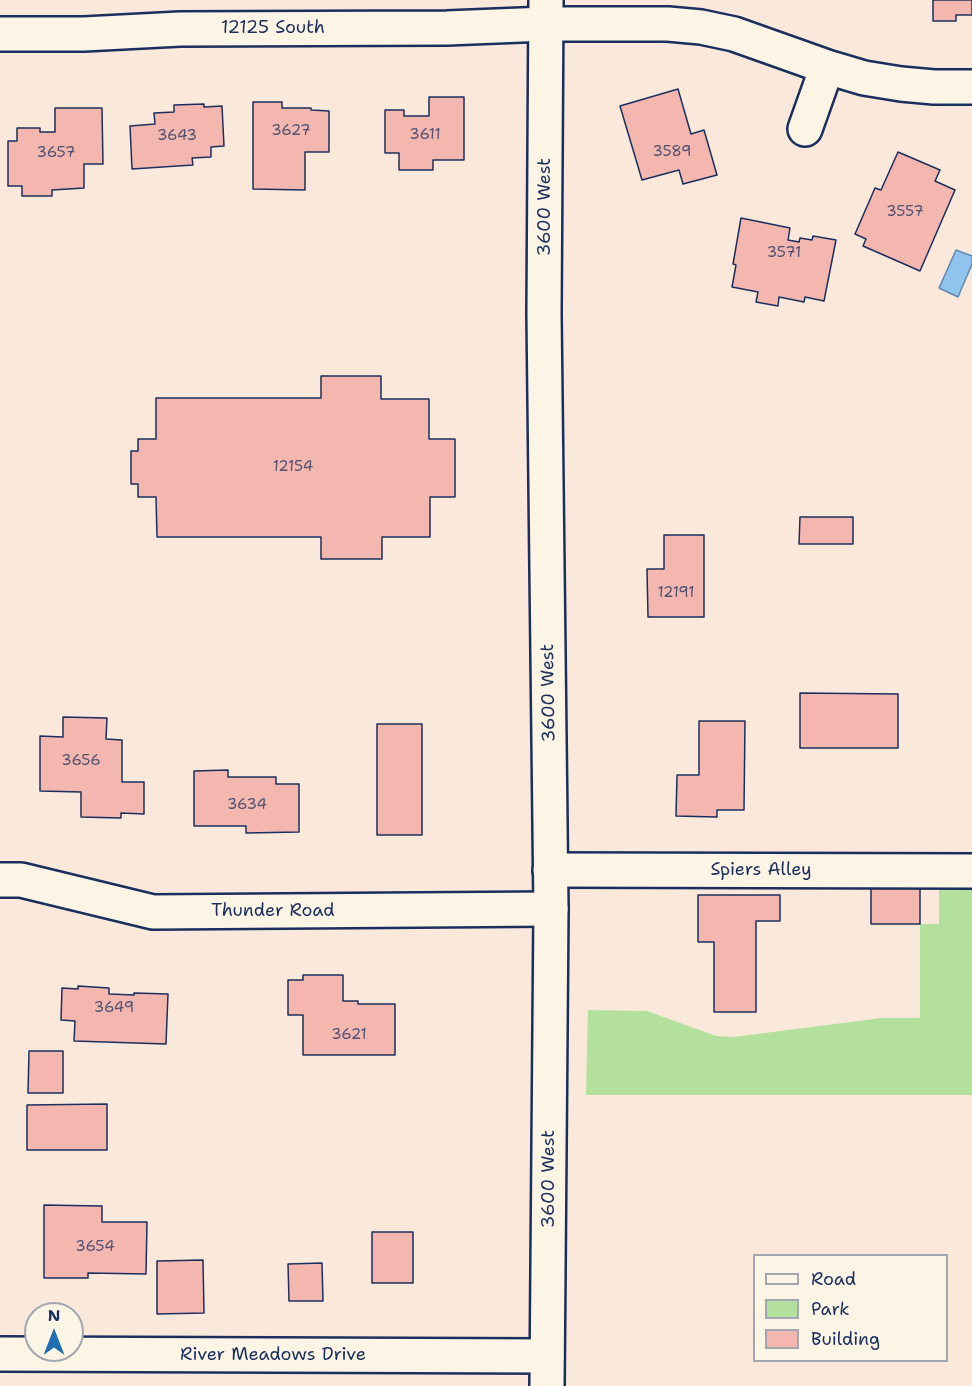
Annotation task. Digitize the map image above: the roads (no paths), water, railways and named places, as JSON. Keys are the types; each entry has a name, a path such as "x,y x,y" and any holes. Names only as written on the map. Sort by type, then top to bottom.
{"street":[{"name":"12125 South","path":"0,34 84,34 180,29 447,28 546,12 701,27 734,34 864,78 934,87 972,87"},
{"name":"3600 West","path":"546,12 544,314 551,909 547,1371"},
{"path":"805,129 827,67"},
{"name":"Spiers Alley","path":"550,870 972,871"},
{"name":"Thunder Road","path":"0,880 21,879 153,912 551,909"},
{"name":"River Meadows Drive","path":"0,1354 547,1371"}],"water":[{"path":"956,250 972,256 972,264 958,297 939,288"}]}
